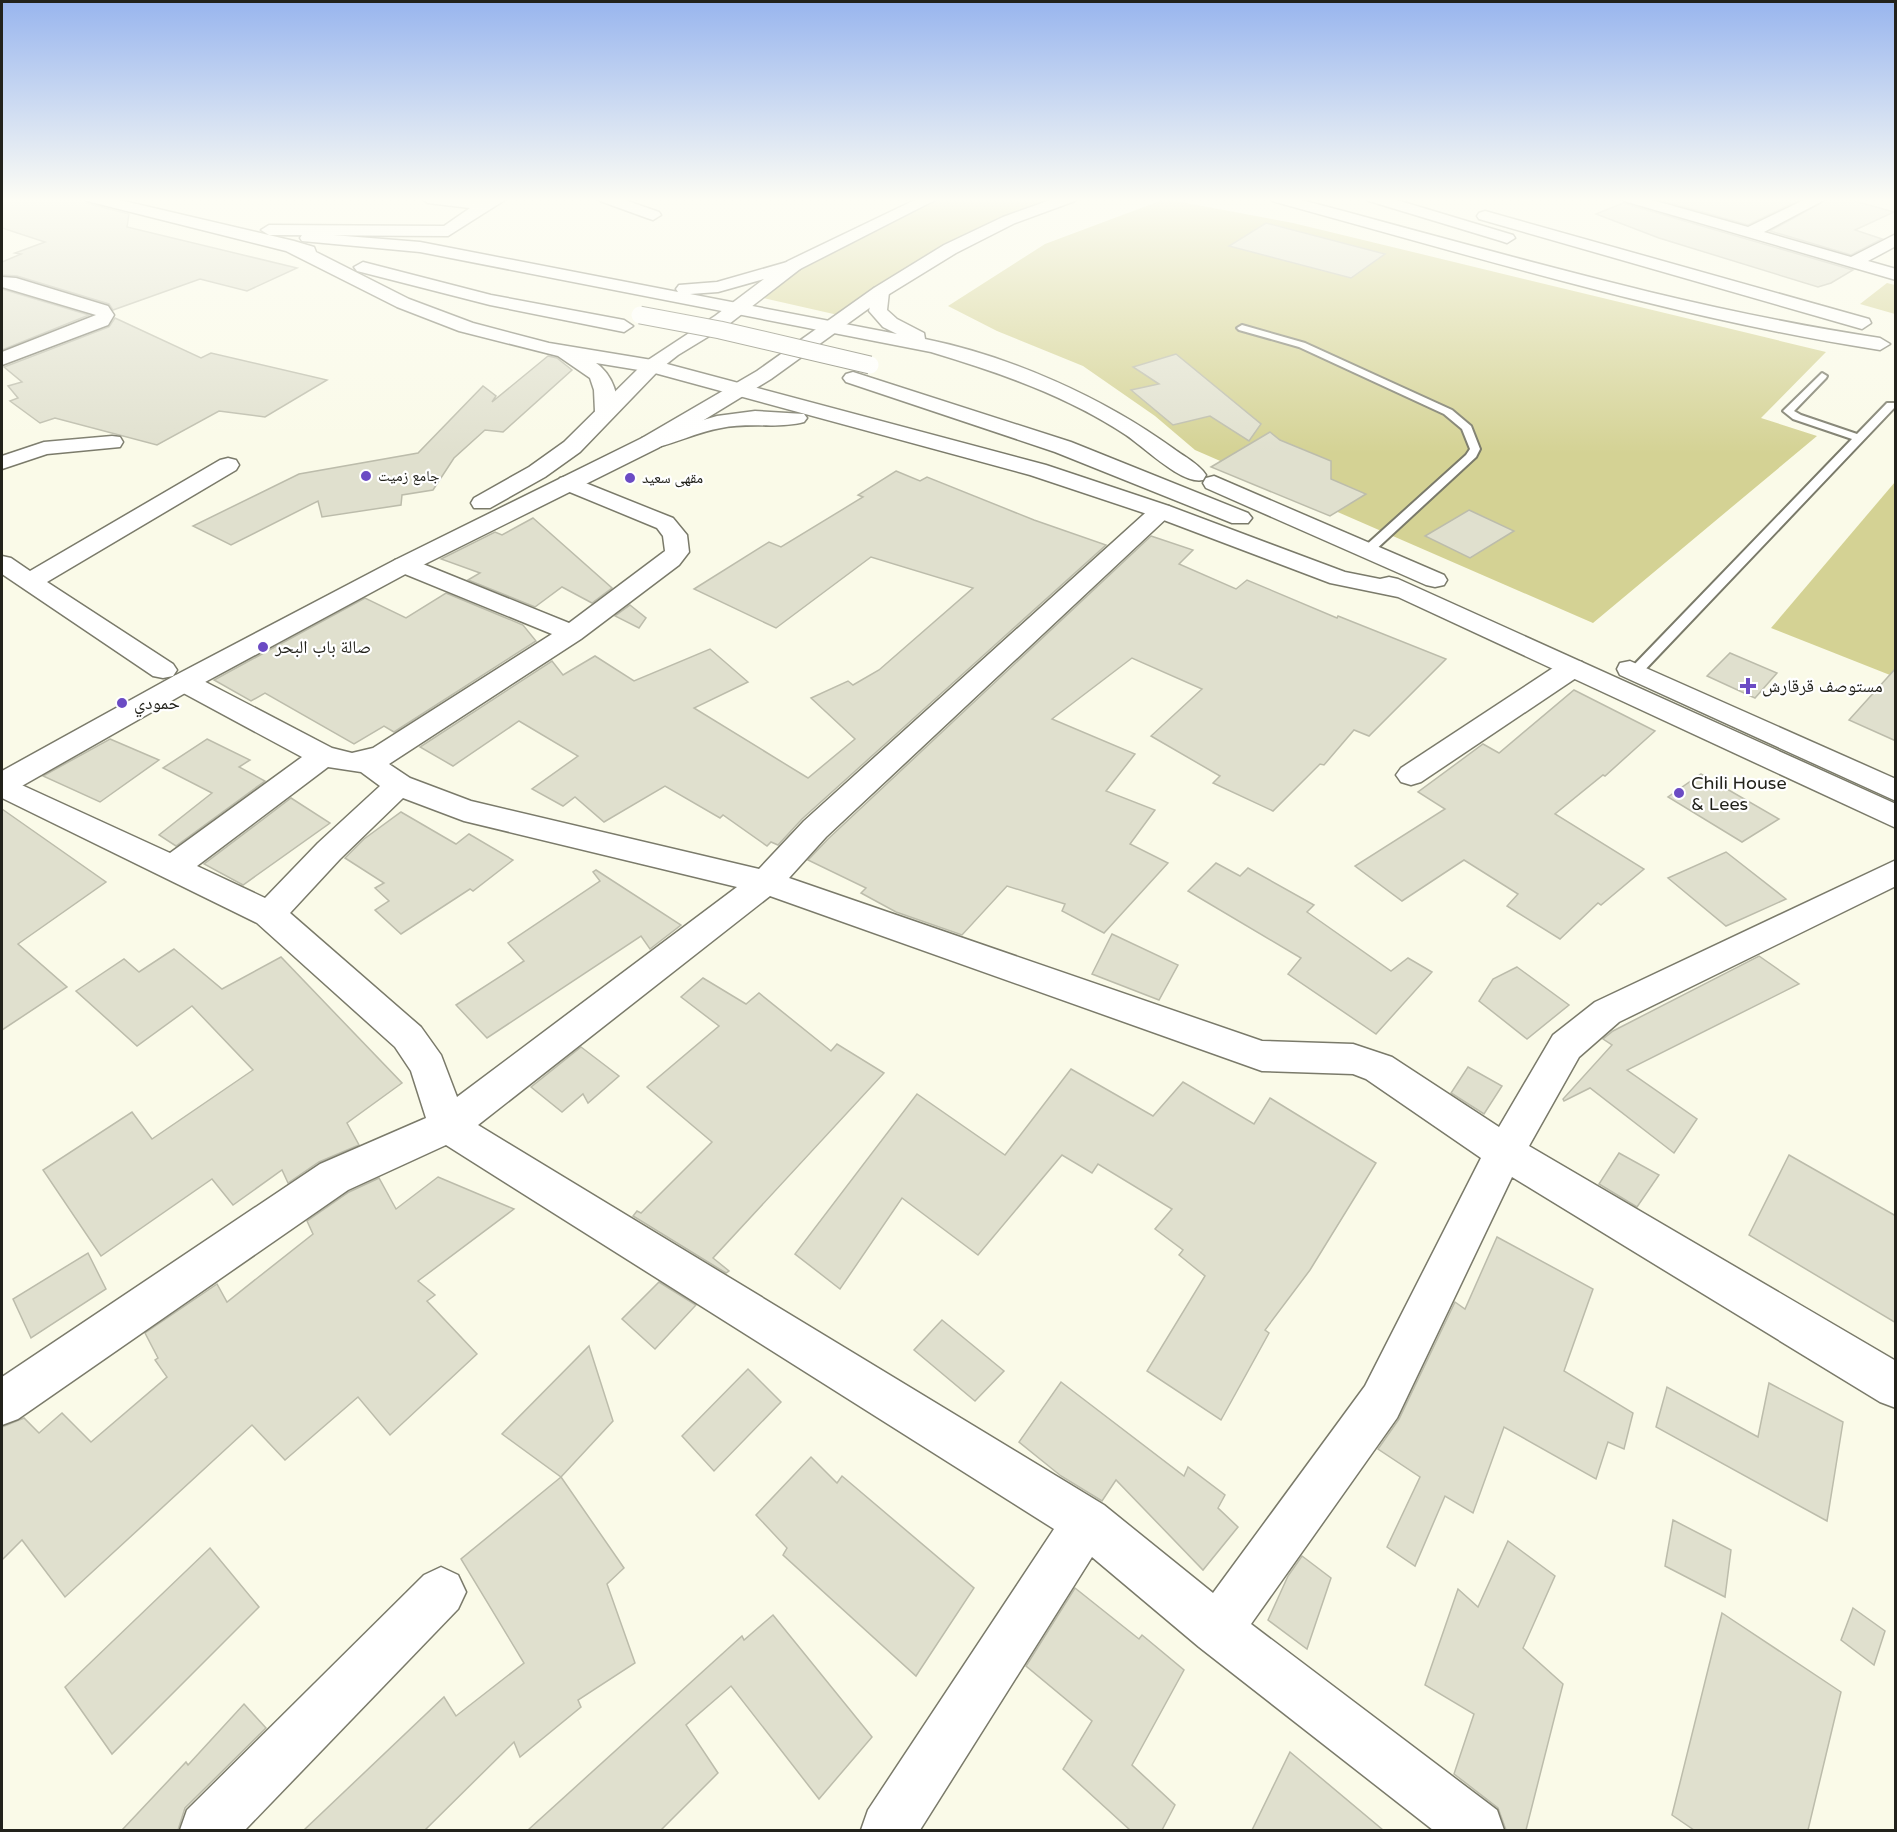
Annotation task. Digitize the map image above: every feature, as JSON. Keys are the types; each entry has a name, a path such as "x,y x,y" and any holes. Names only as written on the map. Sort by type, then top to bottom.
{"main road":[{"path":"2,359 101,321 105,315 102,310 15,283"},
{"path":"364,283 403,303 466,327 548,349 652,366 1038,470 1161,511 1339,578 1408,592"},
{"path":"429,283 490,300 632,321"},
{"path":"479,283 632,321 702,342 862,371 999,405 1195,475 1368,550 1896,790"},
{"path":"602,283 729,314 782,318 825,332 935,347 986,362 1086,404 1125,425 1195,475"},
{"path":"630,289 718,287 730,283"},
{"path":"2,785 173,676 527,477 572,447 652,366 769,283"},
{"path":"2,759 404,566 650,443 764,375 894,283"},
{"path":"1597,283 1783,330 1888,346"},
{"path":"1664,283 1888,346"},
{"path":"1721,283 1896,332"},
{"path":"1739,283 1803,307"},
{"path":"880,292 878,311 882,317 935,347"},
{"path":"548,349 587,364 600,375 605,386 605,412"},
{"path":"671,351 671,361 682,375"},
{"path":"862,371 1179,492 1408,592 1896,817"},
{"path":"709,382 764,375"},
{"path":"650,443 717,422 755,417 861,423"},
{"path":"2,463 44,448 112,442"},
{"path":"30,581 228,465"},
{"path":"2,563 173,676 323,756 352,763 367,762 572,633 670,560 677,552 675,535 665,523 568,483"},
{"path":"2,1403 334,1177 448,1126 766,882 815,829 1161,511"},
{"path":"404,566 572,633"},
{"path":"1411,775 1572,668"},
{"path":"173,867 323,756"},
{"path":"367,762 399,784 464,810 766,882 1262,1056 1353,1059 1378,1068 1504,1152 1896,1386"},
{"path":"269,914 329,851 399,784"},
{"path":"2,785 269,914 408,1037 421,1052 448,1126 1087,1522 1217,1629 1477,1830"},
{"path":"1217,1629 1381,1402 1504,1152 1566,1046 1607,1012 1896,872"},
{"path":"888,1830 1087,1522"},
{"path":"207,1830 441,1592"}],"lane":[{"path":"1242,328 1302,345 1448,412 1467,428 1474,449 1471,456 1368,550"},
{"path":"1822,376 1788,411 1797,417 1859,438"},
{"path":"1635,672 1891,405"}],"shaded area":[{"path":"780,283 890,283 838,315 759,297"},
{"path":"983,283 1543,283 1826,352 1761,418 1817,436 1593,623 1195,450 1155,416 1083,366 997,331 948,306"},
{"path":"1886,283 1895,285 1895,314 1860,304"},
{"path":"1895,482 1895,677 1771,628"}],"building":[{"path":"42,283 187,283 113,310 109,304"},
{"path":"218,283 263,283 247,291"},
{"path":"1807,283 1829,283 1818,287"},
{"path":"2,289 89,315 2,350"},
{"path":"115,318 201,358 211,353 327,380 265,417 219,411 157,445 55,418 40,423 10,401 18,398 8,386 22,382 4,367 109,327"},
{"path":"1176,354 1261,424 1249,441 1210,416 1173,425 1131,390 1159,384 1133,367"},
{"path":"548,356 557,358 572,370 503,432 485,430 454,458 433,490 402,495 401,505 322,517 318,501 231,545 193,526 299,474 418,453 483,386 496,396 492,402"},
{"path":"1270,432 1280,440 1331,461 1331,479 1366,494 1330,516 1211,467"},
{"path":"896,471 920,481 927,477 1034,520 1106,545 802,819 778,845 771,842 767,846 723,815 720,818 665,786 604,822 575,797 563,806 532,789 578,756 519,721 453,766 420,747 552,661 563,675 595,656 634,681 710,649 748,682 694,708 808,778 855,739 811,698 848,681 853,685 879,670 973,588 871,557 776,628 694,589 769,542 781,547 863,497 858,495"},
{"path":"1469,510 1514,531 1470,558 1425,536"},
{"path":"533,518 612,588 592,603 562,587 535,607 468,580 480,573 441,559 495,532 502,535"},
{"path":"1151,536 1193,550 1179,564 1236,589 1247,580 1337,618 1338,616 1446,659 1369,736 1354,730 1324,765 1320,764 1273,811 1213,783 1220,776 1151,736 1202,689 1132,658 1052,719 1135,754 1106,791 1155,810 1130,844 1168,863 1104,933 1062,911 1065,904 1007,886 962,935 896,912 861,893 866,888 808,860 828,839"},
{"path":"446,593 523,625 536,641 394,732 384,726 354,744 265,693 251,701 214,680 365,598 406,618"},
{"path":"630,605 646,618 639,628 615,616"},
{"path":"1730,653 1777,673 1755,698 1707,676"},
{"path":"1896,668 1896,741 1849,720"},
{"path":"1574,690 1655,731 1605,776 1603,775 1555,814 1644,869 1601,905 1598,903 1560,939 1507,906 1518,894 1464,860 1402,901 1355,866 1445,809 1418,792 1483,744 1499,753"},
{"path":"110,739 159,760 100,802 43,776"},
{"path":"207,739 250,760 239,767 265,781 176,846 159,835 212,793 163,768"},
{"path":"1701,774 1779,819 1742,842 1668,797"},
{"path":"291,798 330,823 243,885 204,864"},
{"path":"2,809 106,882 18,944 67,987 2,1030"},
{"path":"401,812 456,844 469,834 513,860 473,891 470,889 401,934 375,910 389,901 375,888 384,883 345,858 364,839"},
{"path":"1726,852 1786,899 1726,926 1668,878"},
{"path":"1216,863 1240,876 1248,868 1314,905 1307,912 1391,971 1408,958 1432,972 1376,1034 1288,974 1301,958 1188,891"},
{"path":"596,870 681,925 650,949 641,936 487,1038 456,1005 524,961 508,943 600,881 593,872"},
{"path":"1112,934 1178,965 1159,1000 1092,974"},
{"path":"174,949 222,989 281,957 402,1083 347,1123 359,1145 319,1162 288,1183 282,1170 233,1205 212,1179 101,1256 43,1170 132,1112 152,1139 253,1070 192,1006 137,1046 76,991 124,959 139,972"},
{"path":"1759,956 1799,984 1627,1070 1697,1119 1674,1153 1590,1088 1564,1101 1563,1099 1612,1045 1603,1039 1613,1031"},
{"path":"1517,967 1569,1005 1527,1039 1479,1001 1493,979"},
{"path":"703,978 746,1004 759,993 831,1051 837,1044 884,1073 713,1258 729,1271 726,1273 633,1216 637,1211 641,1213 712,1142 647,1087 719,1026 681,997"},
{"path":"581,1047 619,1076 588,1103 583,1094 562,1112 531,1087"},
{"path":"1468,1067 1502,1086 1484,1114 1451,1093"},
{"path":"1071,1069 1153,1116 1183,1082 1254,1124 1270,1098 1376,1163 1310,1270 1265,1330 1269,1333 1221,1420 1147,1371 1205,1276 1179,1255 1183,1250 1155,1229 1172,1209 1098,1164 1092,1173 1062,1155 978,1255 902,1198 840,1289 795,1254 917,1094 1005,1155"},
{"path":"1619,1153 1659,1175 1637,1207 1599,1184"},
{"path":"1789,1155 1896,1216 1896,1323 1749,1235"},
{"path":"438,1177 514,1209 418,1281 435,1295 427,1301 477,1354 390,1435 358,1397 285,1460 252,1425 65,1597 22,1540 2,1560 2,1427 24,1418 39,1433 62,1413 91,1442 167,1377 155,1360 158,1358 145,1333 217,1284 227,1302 313,1234 307,1221 349,1192 379,1178 396,1209"},
{"path":"1497,1237 1593,1289 1564,1371 1633,1413 1624,1449 1608,1442 1596,1479 1504,1427 1473,1513 1445,1496 1415,1566 1387,1547 1420,1477 1378,1449 1399,1419 1455,1302 1465,1309"},
{"path":"88,1253 106,1289 31,1338 13,1299"},
{"path":"659,1282 696,1305 655,1349 622,1319"},
{"path":"942,1320 1004,1371 975,1401 914,1350"},
{"path":"589,1346 613,1421 561,1477 502,1434"},
{"path":"748,1369 781,1402 714,1471 682,1436"},
{"path":"1061,1382 1184,1476 1188,1467 1225,1495 1218,1508 1238,1527 1203,1570 1116,1480 1102,1501 1061,1476 1019,1442"},
{"path":"1769,1383 1843,1422 1827,1521 1656,1427 1667,1387 1758,1437"},
{"path":"811,1457 837,1483 842,1476 974,1588 916,1676 783,1555 787,1548 756,1515"},
{"path":"561,1477 624,1568 607,1584 635,1663 578,1700 581,1707 520,1757 514,1742 425,1830 304,1830 444,1697 456,1716 524,1663 461,1559"},
{"path":"1673,1520 1731,1550 1725,1597 1665,1566"},
{"path":"1508,1541 1555,1576 1523,1648 1563,1684 1526,1830 1506,1830 1498,1808 1454,1774 1474,1714 1425,1685 1458,1589 1478,1607"},
{"path":"210,1548 259,1607 112,1754 65,1687"},
{"path":"1302,1556 1331,1578 1307,1649 1268,1620 1288,1576"},
{"path":"1075,1588 1139,1639 1142,1635 1184,1670 1132,1765 1175,1805 1162,1830 1130,1830 1063,1769 1092,1721 1026,1666"},
{"path":"1853,1608 1885,1631 1874,1665 1841,1640"},
{"path":"1722,1613 1841,1692 1808,1830 1694,1830 1672,1815"},
{"path":"773,1615 872,1737 819,1799 731,1686 686,1725 718,1773 661,1830 528,1830 742,1636 744,1640"},
{"path":"244,1704 266,1728 185,1808 178,1830 122,1830 186,1762 188,1765"},
{"path":"1290,1752 1383,1830 1252,1830"}],"place":[{"name":"جامع زميت","path":"366,476"},
{"name":"مقهى سعيد","path":"630,478"},
{"name":"صالة باب البحر","path":"263,647"},
{"name":"مستوصف قرقارش","path":"1748,686"},
{"name":"حمودي","path":"122,703"},
{"name":"Chili House & Lees","path":"1679,793"}]}
